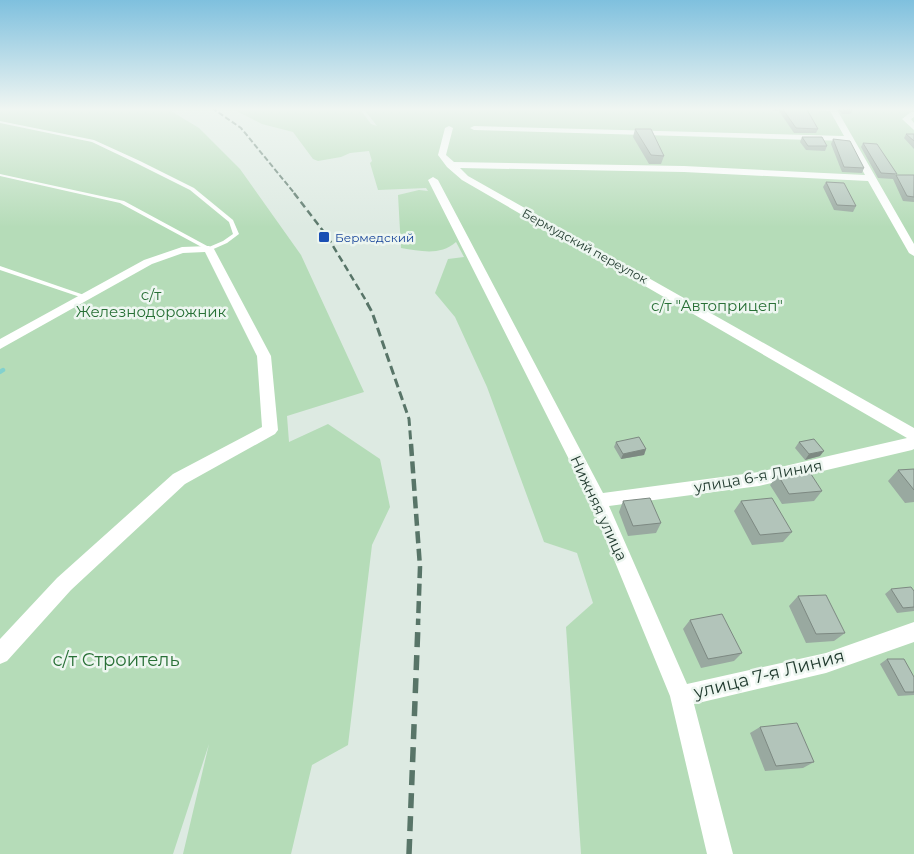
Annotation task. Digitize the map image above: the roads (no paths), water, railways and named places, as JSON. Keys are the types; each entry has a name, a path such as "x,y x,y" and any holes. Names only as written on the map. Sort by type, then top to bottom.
{"street":[{"path":"444,148 442,155 450,165 684,169 871,178"},
{"path":"855,148 914,253"},
{"name":"Бермудский переулок","path":"450,165 465,178 914,435"},
{"name":"Нижняя улица","path":"432,180 598,501 681,696 720,854"},
{"path":"0,345 148,262 182,250 208,248 264,356 270,430 179,480 64,584 0,654"},
{"name":"улица 6-я Линия","path":"598,501 759,479 912,444 914,440"},
{"name":"улица 7-я Линия","path":"681,696 826,663 914,632"}],"lane":[{"path":"0,175 122,202 208,248 225,242 236,234 231,221 192,189 107,148"},
{"path":"0,268 85,297"}],"railway":[{"path":"257,148 295,194"},
{"path":"294,193 327,236 368,304"},
{"path":"367,303 372,312 409,419 411,445"},
{"path":"411,444 420,567 418,625"},
{"path":"409,854 418,624"}],"place":[{"name":"Бермедский","path":"324,237"}],"park label":[{"name":"с/т Железнодорожник","path":"151,302"},
{"name":"с/т \"Автоприцеп\"","path":"717,305"},
{"name":"с/т Строитель","path":"116,660"}]}
